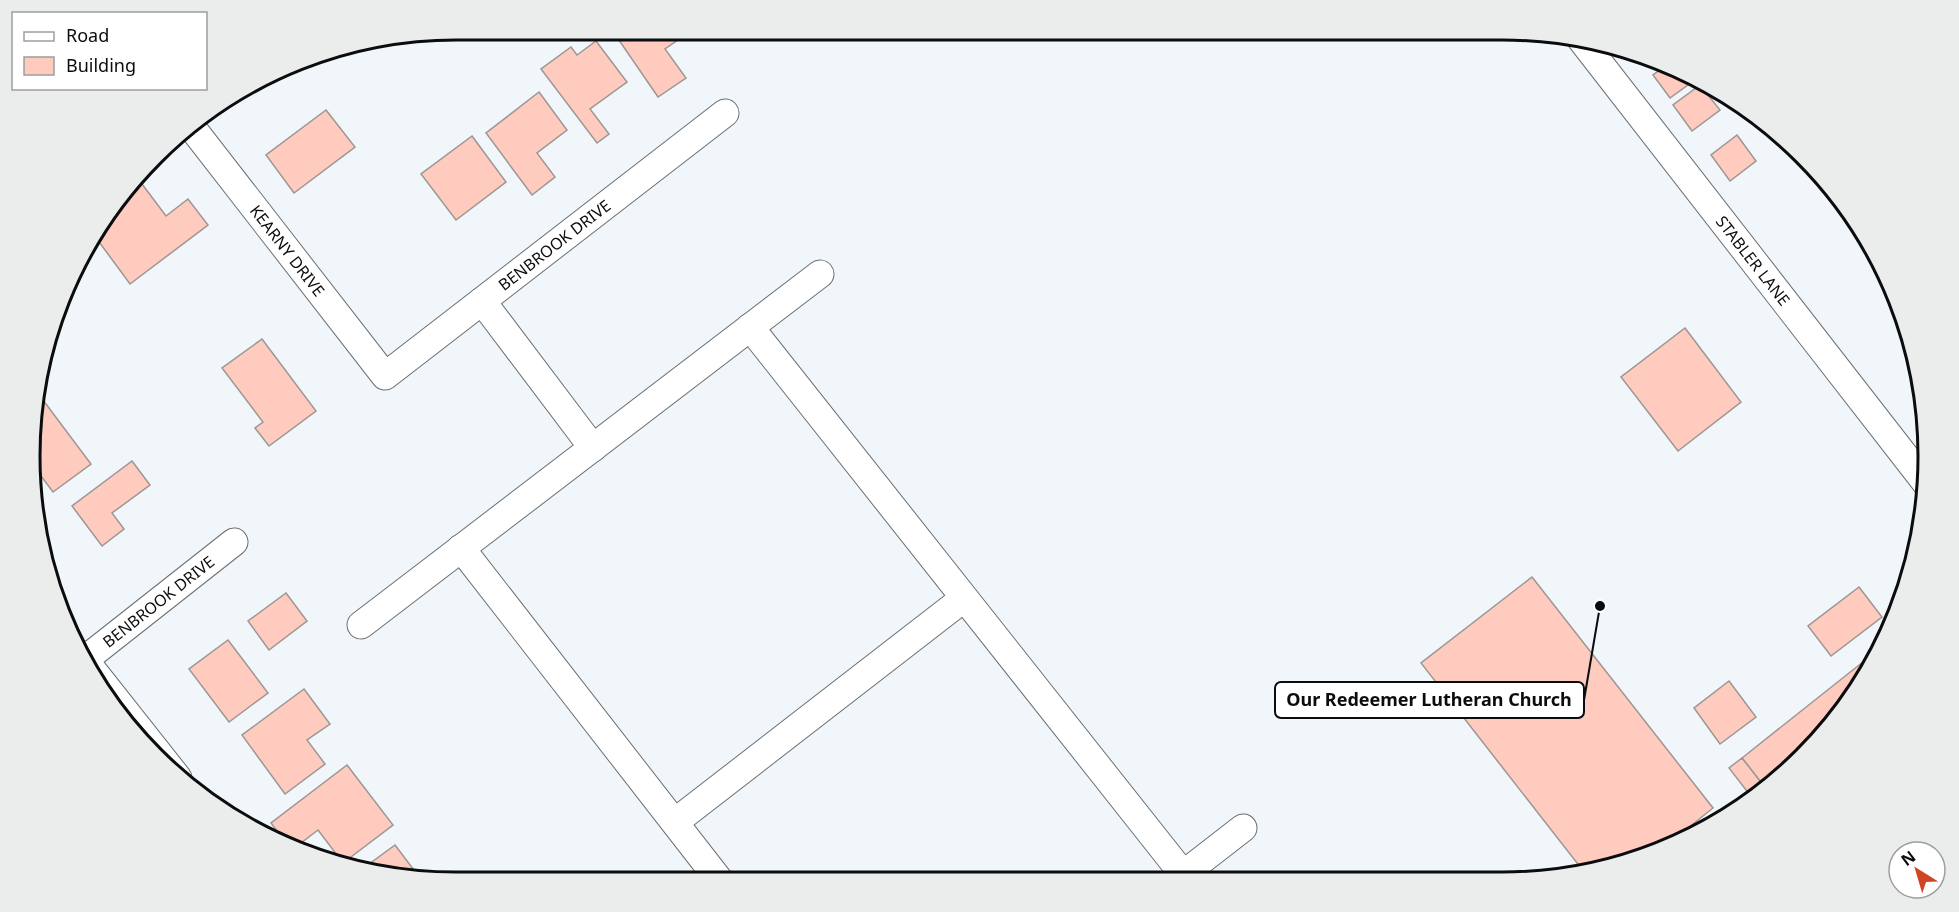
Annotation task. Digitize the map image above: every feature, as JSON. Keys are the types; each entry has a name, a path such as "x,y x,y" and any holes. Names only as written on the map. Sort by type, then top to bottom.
{"street":[{"name":"STABLER LANE","path":"1589,49 1918,473"},
{"name":"BENBROOK DRIVE","path":"385,376 724,113"},
{"name":"KEARNY DRIVE","path":"196,132 385,376"},
{"path":"361,625 820,274"},
{"path":"482,301 593,448"},
{"path":"750,327 1175,872"},
{"name":"BENBROOK DRIVE","path":"90,653 234,542"},
{"path":"461,548 713,872"},
{"path":"675,822 963,599"},
{"path":"1186,872 1243,828"}],"building":[{"path":"619,40 678,40 665,49 686,78 658,97"},
{"path":"596,41 627,82 590,109 609,134 597,143 541,69 571,47 577,55"},
{"path":"1659,71 1689,84 1670,98 1653,75"},
{"path":"1696,88 1707,94 1720,110 1692,131 1673,105"},
{"path":"539,92 567,130 537,153 555,177 532,195 486,133"},
{"path":"326,110 355,147 294,193 266,155"},
{"path":"1737,135 1756,161 1730,181 1711,155"},
{"path":"472,136 506,182 456,220 421,174"},
{"path":"142,184 166,216 188,199 208,225 130,284 100,243 126,203"},
{"path":"1685,328 1741,402 1678,451 1621,377"},
{"path":"262,339 316,411 269,446 255,428 263,422 222,368"},
{"path":"44,401 91,464 53,492 41,476 41,429"},
{"path":"132,461 150,485 112,513 124,529 102,546 72,506"},
{"path":"1532,577 1713,808 1686,829 1662,840 1578,865 1421,663"},
{"path":"1859,587 1882,617 1831,656 1808,626"},
{"path":"286,593 307,621 269,650 248,621"},
{"path":"228,640 268,693 229,722 189,669"},
{"path":"1865,660 1833,709 1815,730 1797,750 1761,782 1742,758"},
{"path":"1729,681 1756,717 1720,744 1694,708"},
{"path":"304,689 330,724 307,740 325,764 285,794 242,735"},
{"path":"1742,758 1761,782 1747,792 1729,768"},
{"path":"347,765 393,825 350,858 336,853 318,830 302,842 277,831 271,823"},
{"path":"395,845 413,869 375,864 371,863"}],"place":[{"name":"Our Redeemer Lutheran Church","path":"1600,606"}]}
